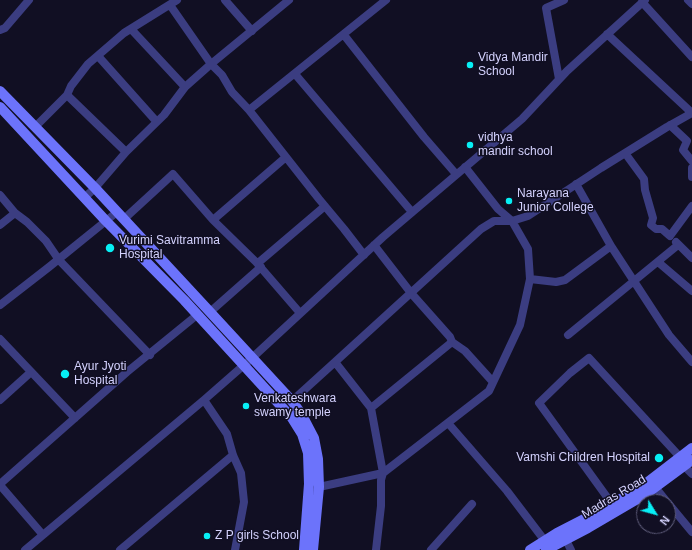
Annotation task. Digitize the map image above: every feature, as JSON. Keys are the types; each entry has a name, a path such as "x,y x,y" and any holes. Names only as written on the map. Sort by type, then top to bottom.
{"main road":[{"path":"0,91 95,188 292,401 311,430 318,458 319,487 313,550"},
{"path":"0,107 84,198 244,365 292,418 302,434 308,453 309,484 304,550"},
{"path":"530,550 546,546 612,504 640,488 652,484 685,461 692,448"},
{"name":"Madras Road","path":"546,546 566,540 627,506 652,484"}],"street":[{"path":"0,30 5,28 29,0"},
{"path":"225,0 252,31"},
{"path":"250,110 386,0"},
{"path":"559,79 546,8 555,2 564,0"},
{"path":"688,0 692,4"},
{"path":"84,198 95,188 126,152 164,115 185,87 252,31 285,1"},
{"path":"25,550 204,400 252,358 374,245 522,119 559,79 643,1 692,57"},
{"path":"35,127 67,95 71,86 88,64 124,33 173,2 211,64 222,75 232,92 250,110 364,255"},
{"path":"131,29 185,87"},
{"path":"292,401 481,229 494,221 512,221 528,216 576,184 692,112 607,34"},
{"path":"344,35 424,137 456,174"},
{"path":"98,56 156,122"},
{"path":"295,74 412,212"},
{"path":"67,95 126,152"},
{"path":"670,125 688,141 683,150 692,161"},
{"path":"625,153 644,179 645,190 652,218 651,225 656,229 662,229 692,258"},
{"path":"213,220 286,157"},
{"path":"319,487 383,473 489,391 520,325 530,279 528,250 512,221 498,209 465,167"},
{"path":"692,168 692,177"},
{"path":"0,305 59,260 106,221 120,216 173,174 213,220 259,265 300,313"},
{"path":"576,184 611,246 669,335 692,362"},
{"path":"0,195 15,213 27,222 46,241 59,260 150,354"},
{"path":"210,312 259,265 325,206"},
{"path":"670,236 692,206"},
{"path":"0,225 15,213"},
{"path":"374,245 411,292 450,337 452,342 465,351 493,382"},
{"path":"568,335 678,245"},
{"path":"530,279 556,282 565,280 611,246"},
{"path":"658,262 692,291"},
{"path":"43,535 0,484 75,418 197,315"},
{"path":"0,339 75,418"},
{"path":"370,408 452,342"},
{"path":"612,504 539,403 570,373 589,358 685,461 692,474"},
{"path":"335,362 370,408 383,473 381,480 381,506 376,550"},
{"path":"0,400 31,372"},
{"path":"204,400 227,434 233,455 241,473 244,502 235,550"},
{"path":"448,423 507,491 546,546"},
{"path":"120,550 233,455"},
{"path":"652,484 661,494"},
{"path":"431,550 472,504"},
{"path":"676,512 692,532"},
{"path":"566,540 571,550"}],"place":[{"name":"Vidya Mandir School","path":"470,65"},
{"name":"vidhya mandir school","path":"470,145"},
{"name":"Narayana Junior College","path":"509,201"},
{"name":"Vurimi Savitramma Hospital","path":"110,248"},
{"name":"Ayur Jyoti Hospital","path":"65,374"},
{"name":"Venkateshwara swamy temple","path":"246,406"},
{"name":"Vamshi Children Hospital","path":"659,458"},
{"name":"Z P girls School","path":"207,536"}]}
